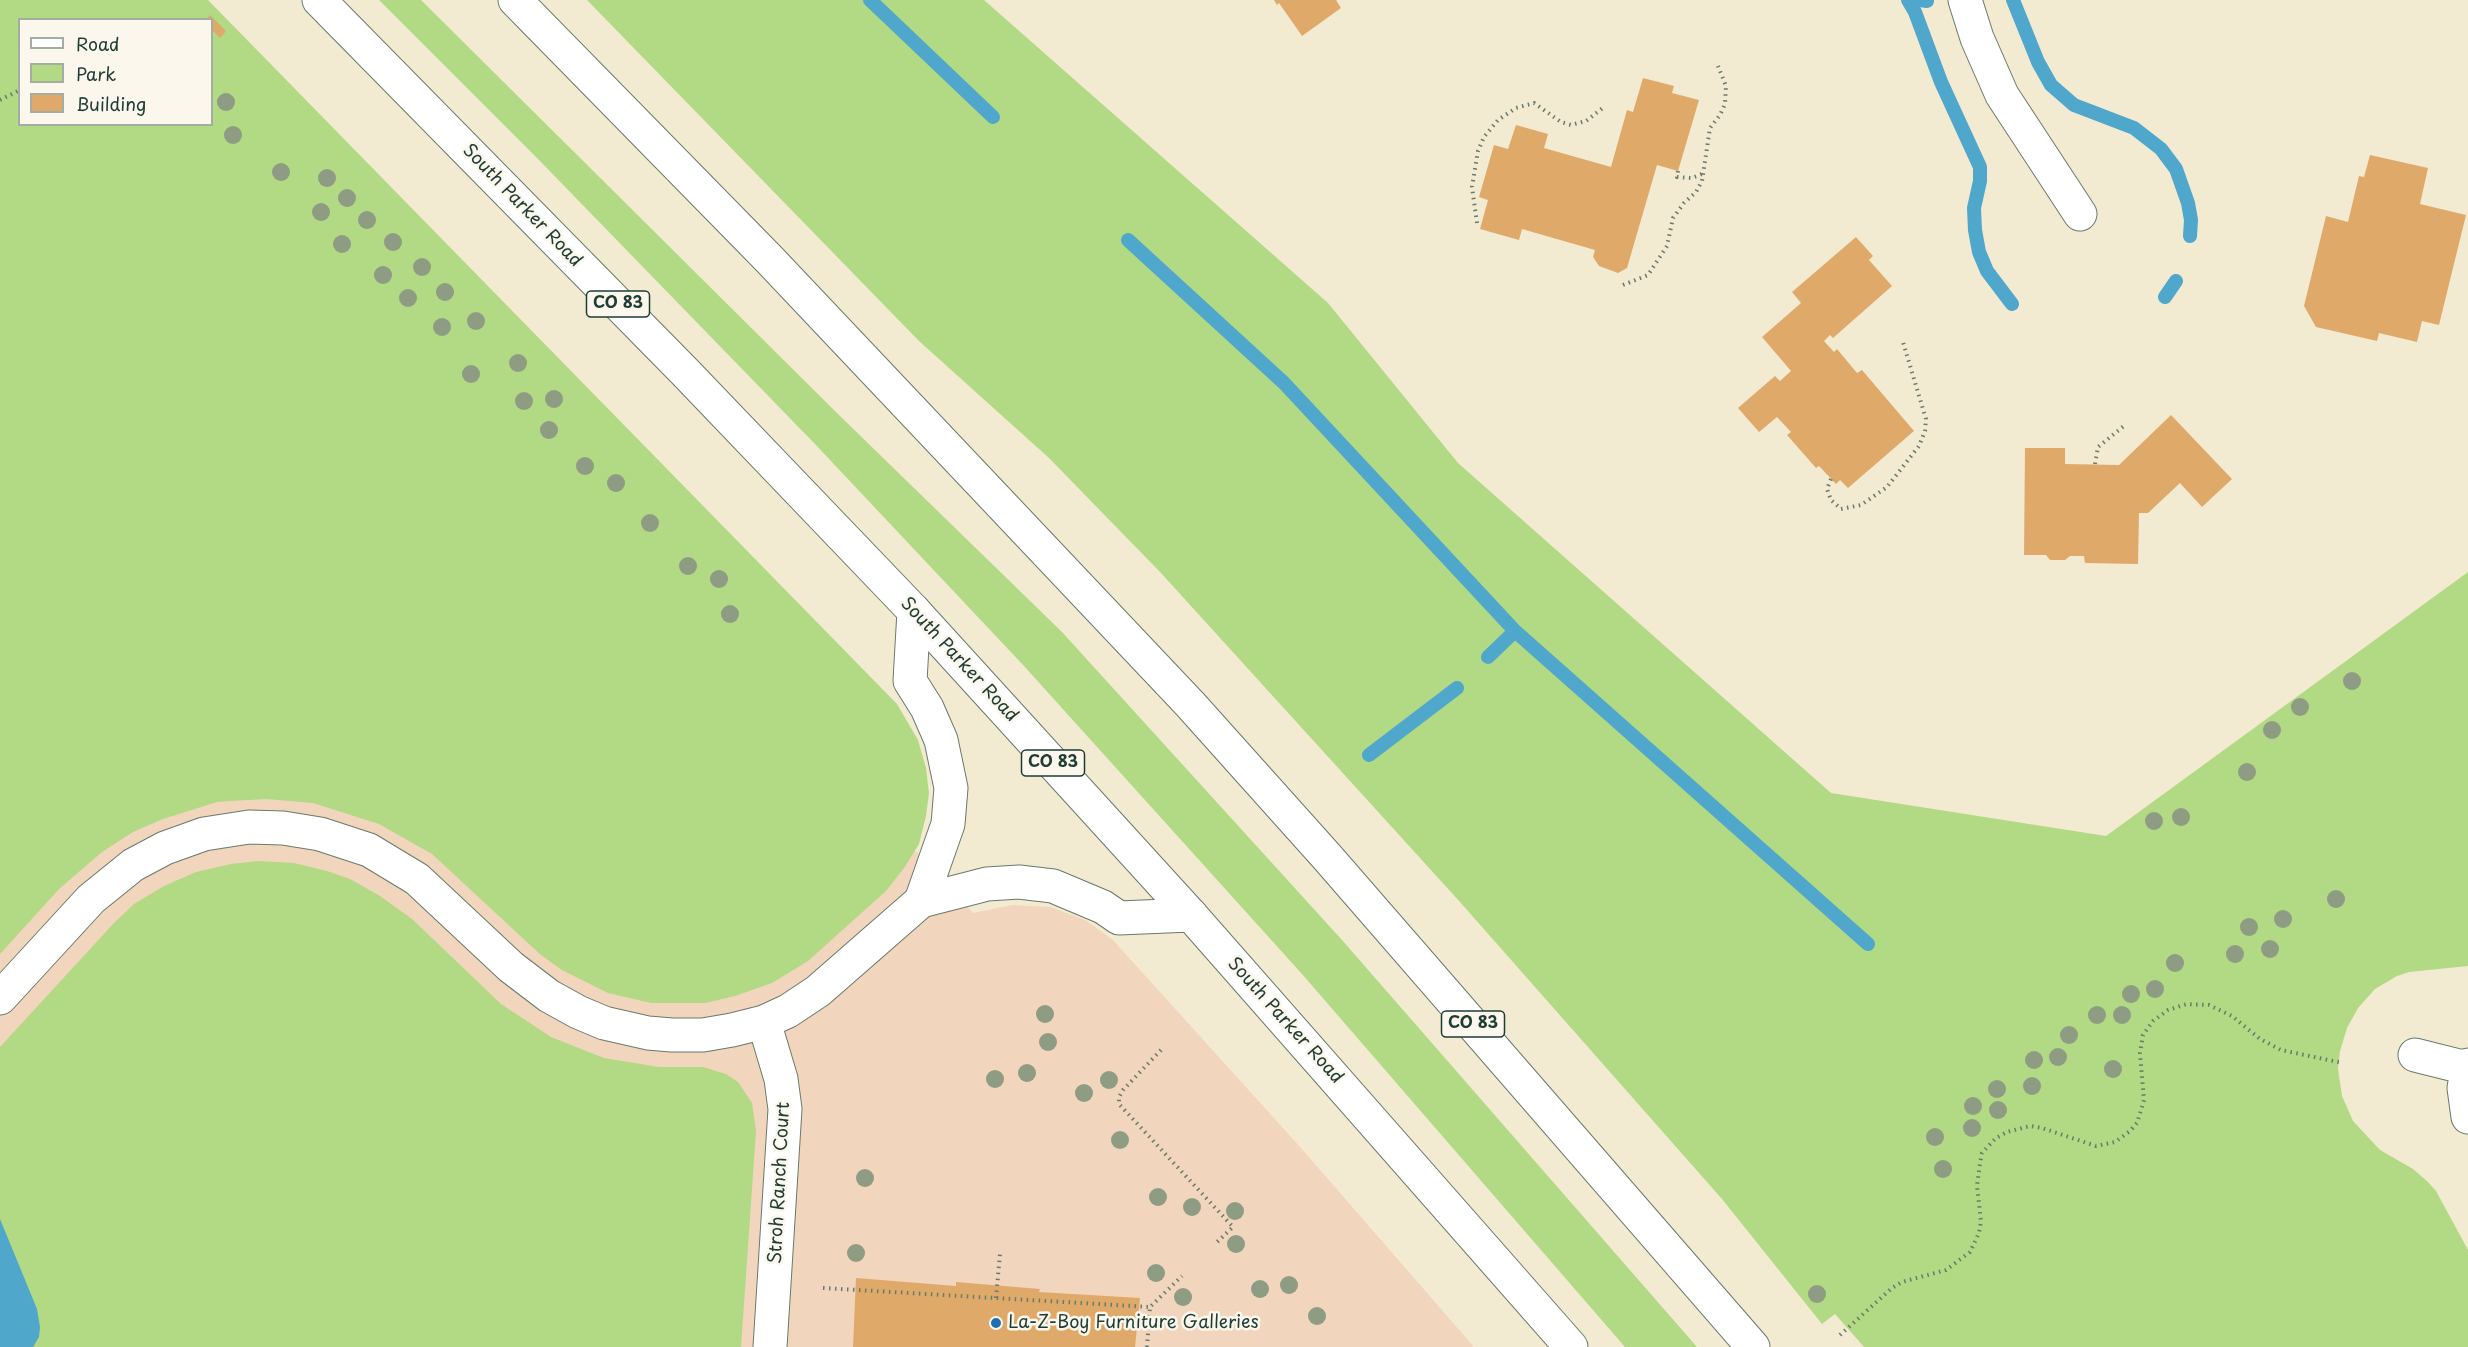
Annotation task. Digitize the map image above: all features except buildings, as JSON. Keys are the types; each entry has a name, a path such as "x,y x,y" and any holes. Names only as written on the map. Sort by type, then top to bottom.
{"main road":[{"name":"South Parker Road","path":"319,0 685,372 914,611 1191,915 1570,1347"},
{"name":"CO 83","path":"515,0 769,259 1182,696 1335,867 1753,1347"},
{"path":"1965,0 1977,38 2002,95 2080,214"},
{"path":"914,611 910,681 927,708 941,740 951,788 948,824 921,901"},
{"path":"0,998 91,899 133,865 165,848 204,834 249,827 302,831 339,839 385,858 432,891 525,979 564,1005 591,1018 619,1027 672,1035 718,1033 764,1022 788,1011 818,992 921,901 987,884 1019,882 1053,886 1103,907 1119,918 1191,915"},
{"name":"Stroh Ranch Court","path":"764,1022 781,1079 785,1109 770,1347"},
{"path":"2415,1055 2468,1067 2464,1098 2468,1117"}],"path":[{"path":"1623,285 1648,275 1667,246 1673,218 1696,192 1702,174 1710,128 1725,104 1726,86 1718,66"},
{"path":"0,100 18,91"},
{"path":"1477,222 1472,187 1478,151 1484,137 1498,120 1516,108 1534,103 1560,122 1571,125 1586,121 1604,107"},
{"path":"1678,171 1677,177 1692,178 1702,174"},
{"path":"1832,479 1827,489 1831,500 1841,509 1861,505 1887,487 1919,446 1925,431 1926,419 1903,342"},
{"path":"2095,464 2098,447 2125,425"},
{"path":"1840,1335 1892,1288 1902,1282 1946,1270 1956,1265 1970,1252 1979,1233 1981,1221 1977,1186 1980,1163 1983,1153 1996,1138 2007,1132 2030,1126 2096,1146 2115,1142 2130,1131 2139,1117 2144,1100 2144,1076 2140,1053 2143,1035 2153,1021 2168,1010 2187,1004 2209,1005 2232,1016 2260,1039 2281,1050 2343,1063"},
{"path":"1161,1050 1123,1090 1119,1097 1119,1104 1233,1227 1215,1244"},
{"path":"996,1298 1000,1254"},
{"path":"1147,1347 1150,1307 1182,1276"},
{"path":"823,1288 1150,1307"}],"shaded area":[{"path":"18,125 22,126 906,836 915,850 973,913 1012,905 1050,907 1085,920 1112,939 1301,1148 1474,1347 0,1347 0,131"}],"green space":[{"path":"0,0 208,0 897,704 918,740 926,768 929,793 926,816 919,844 886,891 808,961 772,983 735,996 705,1003 651,1003 608,993 562,970 541,955 432,854 379,824 313,803 267,799 217,802 163,819 133,832 102,852 59,889 0,954"},
{"path":"379,0 421,0 840,416 1062,632 1342,940 1697,1347 1625,1347 1302,974 1024,666 814,443 538,159"},
{"path":"587,0 984,0 1328,303 1458,463 1831,793 2106,836 2468,572 2468,966 2409,972 2375,989 2358,1008 2347,1028 2340,1051 2338,1069 2342,1096 2353,1121 2380,1150 2413,1169 2428,1182 2436,1191 2468,1250 2468,1347 1864,1347 1835,1314 1822,1324 1722,1199 1460,902 1161,573 1049,458 919,341"},
{"path":"258,861 294,863 327,871 350,879 380,896 412,919 501,1004 551,1037 604,1058 659,1067 703,1067 726,1074 738,1082 752,1103 756,1131 741,1347 0,1347 0,1047 134,904 164,886 196,872"}],"water":[{"path":"0,1219 37,1309 39,1337 33,1347 0,1347"}],"waterway":[{"path":"870,0 993,117"},
{"path":"1908,0 1915,12 1941,82 1980,167 1980,181 1974,208 1979,252 1987,271 2012,304"},
{"path":"1920,0 1927,1"},
{"path":"2013,0 2038,62 2051,85 2074,105 2134,128 2161,149 2176,169 2188,203 2191,220 2190,236"},
{"path":"1128,240 1284,383 1515,631 1868,944"},
{"path":"2165,297 2176,281"},
{"path":"1488,657 1515,631"},
{"path":"1369,755 1457,688"}],"place":[{"name":"La-Z-Boy Furniture Galleries","path":"996,1323"}]}
